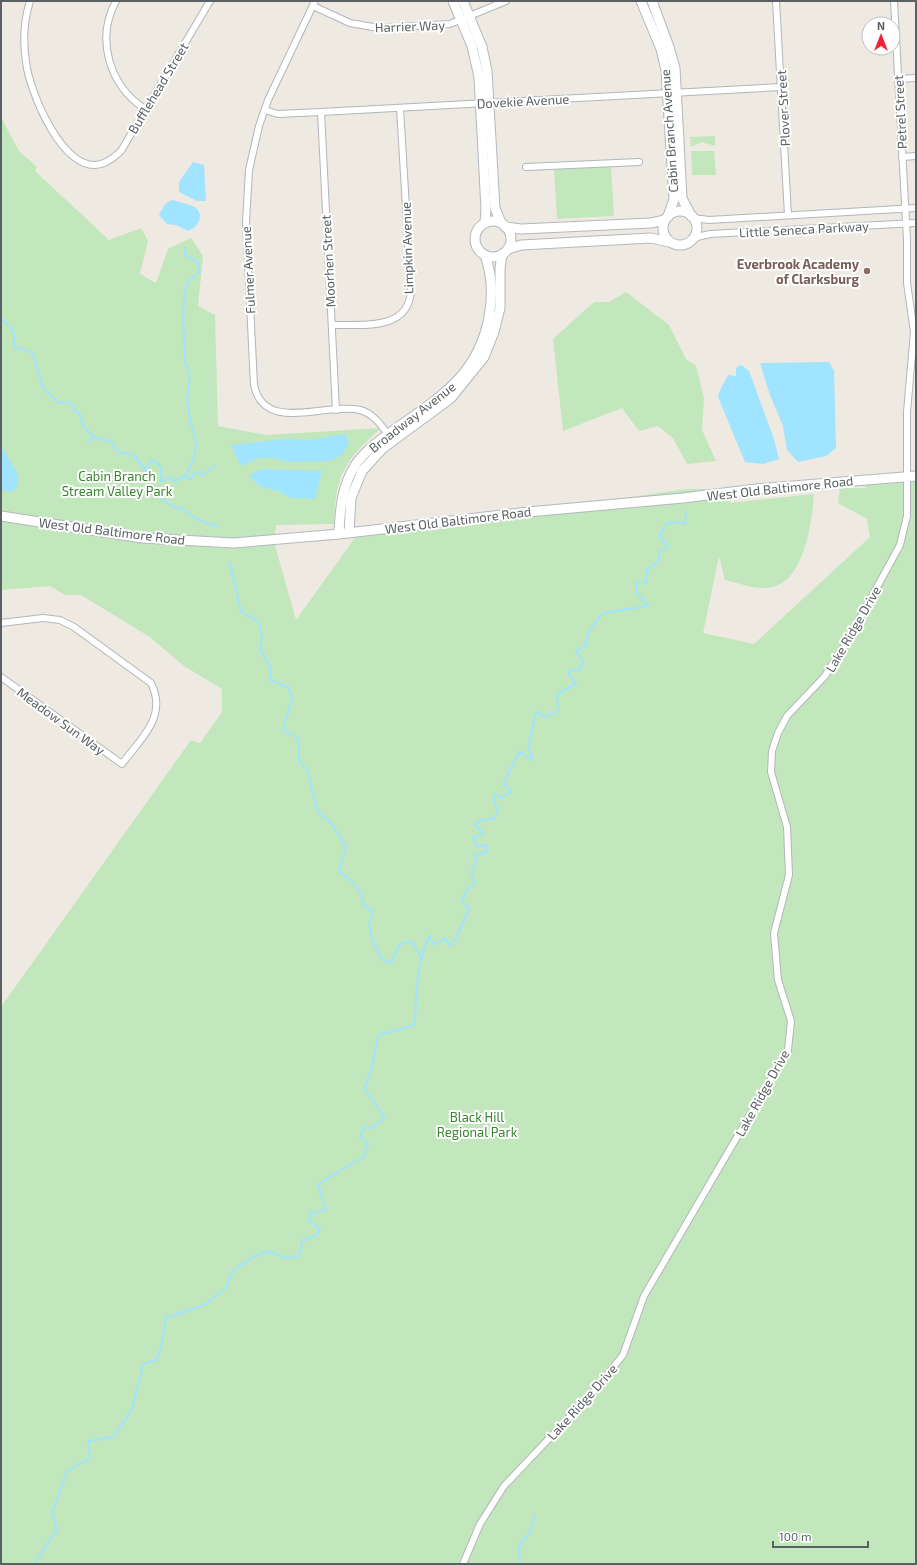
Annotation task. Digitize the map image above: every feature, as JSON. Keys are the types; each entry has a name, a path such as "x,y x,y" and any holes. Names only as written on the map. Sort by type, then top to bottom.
{"street":[{"name":"Bufflehead Street","path":"30,1 25,33 25,48 29,78 37,104 50,129 73,156 85,163 97,165 112,160 121,150 210,1"},
{"path":"116,1 110,16 106,37 109,62 120,86 132,99 145,109"},
{"path":"453,1 482,47 487,70 485,103 485,223"},
{"path":"463,1 465,18"},
{"name":"Harrier Way","path":"314,3 350,23 366,27 379,28 450,24 506,1"},
{"name":"Cabin Branch Avenue","path":"641,1 661,49 673,94 682,198 692,217"},
{"name":"Cabin Branch Avenue","path":"652,1 675,68 673,94 674,199 667,218"},
{"name":"Plover Street","path":"776,1 788,215"},
{"name":"Petrel Street","path":"894,1 906,224"},
{"name":"Fulmer Avenue","path":"314,3 265,110 252,150 246,197 248,266 256,395 262,403 272,411 286,413 352,409 367,413 374,417 390,438"},
{"path":"898,79 916,78"},
{"name":"Dovekie Avenue","path":"265,110 278,114 673,94 781,87"},
{"path":"485,103 495,208 503,225 510,233 511,240 505,251"},
{"name":"Limpkin Avenue","path":"332,325 388,322 402,314 408,303 410,291 400,108"},
{"name":"Moorhen Street","path":"320,112 336,410"},
{"path":"902,156 916,156"},
{"path":"526,167 639,162"},
{"name":"Little Seneca Parkway","path":"692,217 709,220 916,208"},
{"path":"677,212 687,213 692,217 696,228 693,238 682,245 651,238 521,245 505,251 497,256 485,255 477,247 476,243 477,231 485,223 496,222 503,225 528,229 651,223 667,218 677,212"},
{"path":"667,218 663,229 669,242"},
{"name":"Little Seneca Parkway","path":"693,238 710,234 916,223"},
{"name":"Lake Ridge Drive","path":"463,1564 480,1524 504,1486 595,1390 623,1355 644,1296 788,1050 791,1021 778,980 774,933 789,875 787,827 771,772 772,751 778,732 788,716 836,662 900,544 907,516 912,476 907,412 914,332 908,283 906,224"},
{"name":"Broadway Avenue","path":"339,534 344,490 349,477 363,456 451,398 484,357 494,332 500,308 500,269 505,251"},
{"name":"Broadway Avenue","path":"349,533 349,509 356,480 369,461 390,438 449,390 469,368 480,348 491,308 490,269 485,255"},
{"name":"West Old Baltimore Road","path":"1,516 100,532 195,542 234,543 349,533 533,511 683,498 785,486 912,476"},
{"name":"Meadow Sun Way","path":"1,623 43,618 60,620 74,627 151,683 157,701 157,711 154,721 122,764 1,677"}],"green space":[{"name":"Black Hill Regional Park","path":"1,117 19,151 37,167 35,171 109,240 141,228 148,241 140,274 156,283 168,249 191,238 203,256 198,306 215,315 218,426 266,435 381,428 359,450 344,470 337,493 334,524 276,525 274,542 296,620 357,535 386,533 687,489 732,489 730,503 814,494 809,533 805,548 793,573 784,582 773,587 761,588 725,580 719,556 703,633 754,644 870,537 867,519 838,503 840,488 867,488 858,482 916,479 916,1564 1,1564 1,1007 191,740 200,743 222,712 222,689 184,666 150,637 81,595 65,595 50,586 1,590"},
{"path":"715,136 715,146 702,142 691,147 690,137"},
{"path":"691,151 714,151 716,175 692,175"},
{"path":"611,166 614,216 557,219 554,169"},
{"path":"626,292 669,325 686,359 696,366 704,398 702,430 716,461 687,464 673,438 658,426 639,431 622,408 563,431 553,339 594,302 609,302"}],"water":[{"path":"193,162 204,165 206,201 197,201 179,192 179,182"},
{"path":"172,200 188,204 199,211 199,222 191,230 188,231 176,225 167,224 159,215 165,204"},
{"path":"829,362 834,371 836,448 826,456 798,462 787,450 783,426 770,395 760,363"},
{"path":"741,365 749,371 773,436 779,459 763,464 745,462 718,397 728,375 736,376 736,368"},
{"path":"345,434 349,443 343,454 330,461 288,462 272,458 259,458 241,466 231,445 285,439 309,440"},
{"path":"1,446 17,473 18,486 12,492 1,490"},
{"path":"262,469 322,471 315,499 291,498 278,491 260,487 249,475"}],"waterway":[{"path":"185,247 185,255 198,262 199,273 190,279 185,291 183,310 185,362 190,375 187,400 190,420 196,442 195,456 185,477"},
{"path":"1,318 14,332 14,347 33,353 43,388 59,403 69,402 80,415 84,427 94,437 112,442 117,451 134,456 146,470 152,488 159,497 175,508 182,508 196,519 218,527"},
{"path":"88,442 94,437"},
{"path":"146,469 152,460 160,466 161,481 171,478 176,482 180,476 191,479 195,472 203,475 214,466"},
{"path":"34,1564 57,1530 52,1512 67,1471 90,1458 88,1441 113,1437 132,1410 143,1364 156,1360 161,1348 166,1318 204,1305 225,1289 233,1271 248,1260 267,1251 287,1258 299,1256 302,1241 317,1235 320,1228 309,1221 311,1213 326,1210 319,1184 364,1156 368,1144 360,1138 363,1129 373,1127 385,1117 364,1088 371,1072 378,1035 415,1025 416,990 419,969 421,958 429,936 434,945 445,938 450,946 457,936 469,909 462,901 466,891 475,883 471,873 476,862 475,855 487,852 487,845 477,846 473,838 483,833 475,825 480,820 494,819 498,812 494,799 495,794 502,798 511,791 503,784 519,752 533,760 528,747 536,712 546,717 558,710 557,694 576,684 568,672 580,669 583,662 576,651 587,645 589,632 594,624 603,613 648,606 637,593 636,582 646,583 647,570 658,561 660,551 668,546 659,536 667,523 677,522 685,524 686,512"},
{"path":"229,563 241,612 259,622 262,636 260,650 271,667 270,680 288,687 292,698 283,730 299,739 299,760 307,770 318,812 331,823 346,847 339,871 359,891 364,906 373,910 369,924 372,939 382,959 391,963 400,944 412,942 421,957"},
{"path":"520,1564 519,1545 529,1534 535,1516"}],"place":[{"name":"Everbrook Academy of Clarksburg","path":"867,271"}],"park label":[{"name":"Cabin Branch Stream Valley Park","path":"117,484"}]}
